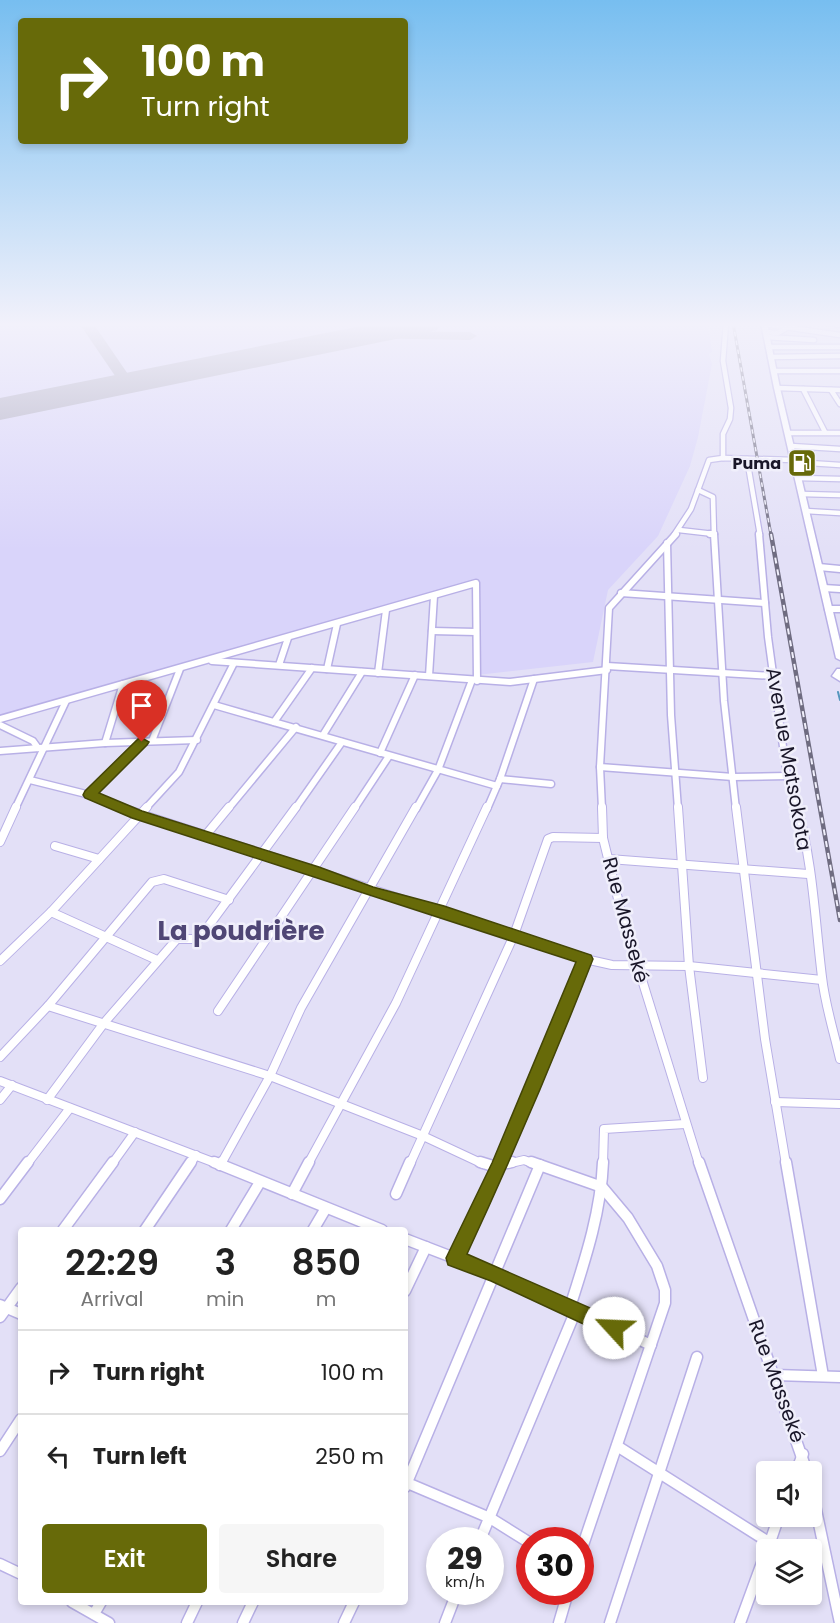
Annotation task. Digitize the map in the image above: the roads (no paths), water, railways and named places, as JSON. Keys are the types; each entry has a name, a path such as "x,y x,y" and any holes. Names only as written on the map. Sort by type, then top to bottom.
{"street":[{"path":"729,399 730,419 723,434 723,458 840,465"},
{"path":"780,399 840,658"},
{"path":"808,399 825,432"},
{"path":"788,433 840,433"},
{"path":"791,446 840,449"},
{"name":"Rue Masseké","path":"723,458 713,459 706,463 698,490 679,530 609,608 600,767 603,838 637,965 685,1124 805,1461"},
{"name":"Avenue Matsokota","path":"747,459 763,555 765,603 787,776 802,825 822,980 840,1059"},
{"path":"798,478 840,479"},
{"path":"698,490 713,497 721,672 756,974 823,1376"},
{"path":"802,494 840,495"},
{"path":"806,511 840,514"},
{"path":"679,530 714,534"},
{"path":"667,543 669,668 682,865 689,966 703,1078"},
{"path":"819,567 840,569"},
{"path":"0,719 476,583 474,680 438,770 301,1008 270,1076 219,1165"},
{"path":"824,588 840,589"},
{"path":"621,593 765,603"},
{"path":"429,676 428,644 432,631 435,596"},
{"path":"828,609 840,609"},
{"path":"378,673 386,610"},
{"path":"327,669 337,624"},
{"path":"432,631 476,632"},
{"path":"279,666 288,638"},
{"path":"207,661 510,682 607,668 669,668 774,676"},
{"path":"0,962 51,912 137,815 179,772 234,663"},
{"path":"274,722 312,668"},
{"path":"152,741 180,669"},
{"path":"840,671 836,676 840,679"},
{"path":"323,735 362,672"},
{"path":"380,753 415,675"},
{"path":"292,1194 396,1003 499,782 534,679"},
{"path":"105,743 123,684"},
{"path":"0,842 30,780 40,747 66,701"},
{"path":"214,705 438,770 499,782 551,784"},
{"path":"0,725 33,741 40,747"},
{"path":"205,836 296,728"},
{"path":"0,751 105,743 197,740"},
{"path":"90,795 142,742"},
{"path":"47,1100 104,1023 157,960 178,938 199,939 263,854 342,742"},
{"path":"218,1011 389,756"},
{"path":"600,767 733,777 787,776"},
{"path":"30,780 90,795 137,815 263,854 369,891 439,910 585,959 612,965 689,966 822,980"},
{"path":"396,1194 514,935 548,839 603,838"},
{"path":"56,846 99,859"},
{"path":"609,859 808,874"},
{"path":"0,1057 48,1006 152,882 164,879 228,900"},
{"path":"51,912 157,960"},
{"path":"455,1258 499,1166 554,1039 585,959"},
{"path":"48,1006 270,1076 341,1102 488,1166 499,1166 515,1160 540,1165 602,1187 628,1218 662,1279 664,1303 589,1527"},
{"path":"0,1081 196,1155 374,1227"},
{"path":"0,1100 12,1085"},
{"path":"776,1102 840,1104"},
{"path":"0,1199 70,1108"},
{"path":"486,1527 573,1309 602,1187 604,1129 685,1124"},
{"path":"65,1227 135,1132"},
{"path":"147,1227 196,1155"},
{"path":"408,1479 540,1165"},
{"path":"233,1227 260,1182"},
{"path":"315,1227 326,1208"},
{"path":"408,1240 496,1274 651,1345"},
{"path":"408,1285 426,1247"},
{"path":"0,1317 3,1306 18,1291"},
{"path":"3,1306 18,1313"},
{"path":"610,1623 697,1357"},
{"path":"775,1375 840,1377"},
{"path":"0,1451 18,1424"},
{"path":"617,1446 660,1471 756,1539"},
{"path":"800,1461 803,1454"},
{"path":"408,1485 490,1518 516,1534"},
{"path":"821,1527 836,1592 840,1623"},
{"path":"0,1563 18,1569"},
{"path":"740,1623 756,1580"},
{"path":"78,1605 109,1623"},
{"path":"94,1614 99,1605"},
{"path":"187,1623 196,1605"},
{"path":"243,1623 252,1605"},
{"path":"344,1623 353,1605"},
{"path":"445,1623 452,1605"},
{"path":"559,1623 564,1605"}],"waterway":[{"path":"838,692 840,700"}],"railway":[{"path":"747,399 771,535"},
{"path":"771,534 840,920"}],"place":[{"name":"Puma","path":"802,463"}],"district":[{"name":"La poudrière","path":"241,931"}]}
